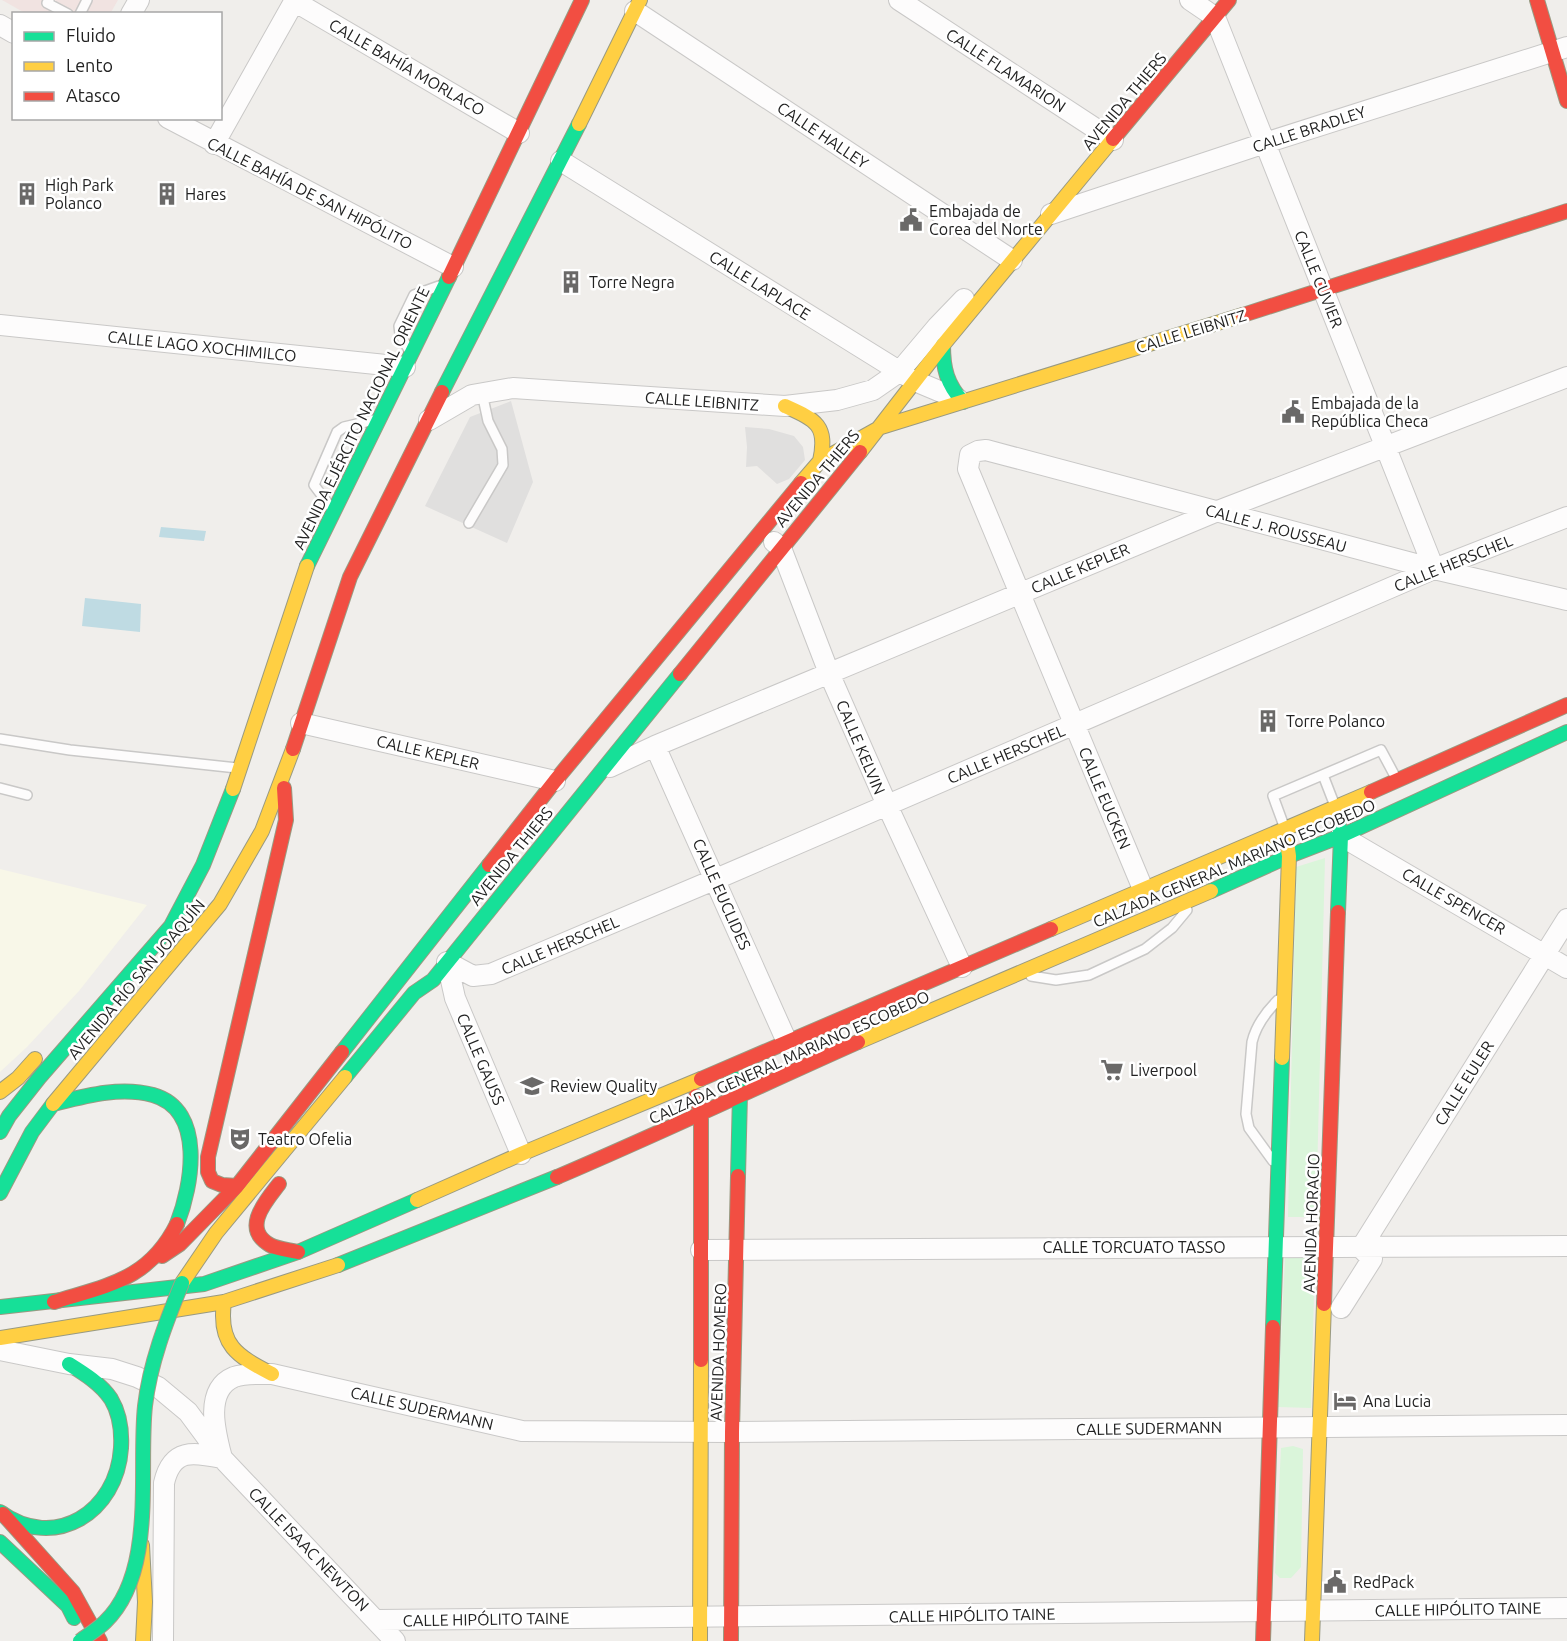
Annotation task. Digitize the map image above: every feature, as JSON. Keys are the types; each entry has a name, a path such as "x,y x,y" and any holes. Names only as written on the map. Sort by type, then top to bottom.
{"main road":[{"name":"AVENIDA EJÉRCITO NACIONAL ORIENTE","path":"203,865 225,811 308,564 582,0"},
{"name":"AVENIDA THIERS","path":"433,980 599,772 881,427 907,377 943,345 1229,0"},
{"path":"1537,0 1560,49 1567,100"},
{"path":"237,1186 216,1184 209,1178 206,1169 207,1157 286,820 283,778 301,723 351,578 637,5"},
{"name":"CALLE LEIBNITZ","path":"820,461 881,427 1323,290 1567,211"},
{"path":"943,345 943,371 946,380 963,402"},
{"path":"785,406 808,416 820,427 825,442 820,461"},
{"name":"AVENIDA THIERS","path":"54,1302 122,1279 149,1264 180,1244 237,1186 555,781 820,461"},
{"name":"CALZADA GENERAL MARIANO ESCOBEDO","path":"0,1307 204,1284 298,1252 521,1154 693,1083 1285,829 1567,705"},
{"name":"CALZADA GENERAL MARIANO ESCOBEDO","path":"0,1338 224,1302 344,1263 657,1134 740,1094 1289,856 1341,836 1567,732"},
{"name":"AVENIDA RÍO SAN JOAQUÍN","path":"0,1193 32,1132 53,1104 220,904 262,831 283,778"},
{"name":"AVENIDA HORACIO","path":"1312,1641 1341,836 1336,807"},
{"name":"AVENIDA HORACIO","path":"1263,1641 1289,856 1285,829"},
{"path":"168,903 203,865"},
{"name":"AVENIDA RÍO SAN JOAQUÍN","path":"0,1132 9,1116 39,1078 171,926 203,865"},
{"path":"428,1002 433,980"},
{"path":"143,1641 145,1602 141,1529 145,1405 156,1347 182,1284 216,1233 414,993 433,980"},
{"path":"0,1092 18,1078 41,1051"},
{"name":"AVENIDA HOMERO","path":"731,1641 732,1432 740,1094 732,1066"},
{"name":"AVENIDA HOMERO","path":"693,1083 701,1112 700,1641"},
{"path":"53,1104 98,1092 134,1092 156,1096 178,1109 188,1127 190,1139 189,1186 177,1224 159,1253 149,1264"},
{"path":"288,1173 259,1209 256,1222 259,1234 270,1245 298,1252"},
{"path":"224,1302 220,1319 222,1333 234,1352 272,1374"},
{"path":"1,1513 16,1522 37,1528 69,1523 87,1514 105,1499 113,1484 121,1452 121,1430 116,1408 111,1399 87,1375 69,1364"},
{"path":"1,1513 73,1593 100,1641"},
{"path":"80,1641 105,1623 126,1593 137,1561 141,1529"},
{"path":"0,1542 68,1606 86,1641"}],"street":[{"name":"CALLE FLAMARION","path":"899,0 1113,140"},
{"path":"1190,0 1215,17"},
{"name":"CALLE BAHÍA MORLACO","path":"295,1 519,133"},
{"path":"214,144 295,1"},
{"name":"CALLE HALLEY","path":"637,5 1009,265"},
{"name":"CALLE CUVIER","path":"1215,17 1434,569"},
{"name":"CALLE BRADLEY","path":"1052,214 1560,49"},
{"name":"CALLE BAHÍA DE SAN HIPÓLITO","path":"172,120 448,276"},
{"name":"CALLE LAPLACE","path":"561,161 907,377 963,402"},
{"name":"CALLE LEIBNITZ","path":"429,420 472,395 513,388 785,406 837,400 907,377 937,327 969,294 1009,265"},
{"name":"CALLE LAGO XOCHIMILCO","path":"0,325 408,360"},
{"name":"CALLE KEPLER","path":"599,772 655,746 1215,512 1567,377"},
{"name":"CALLE J. ROUSSEAU","path":"986,450 1434,569 1567,600"},
{"name":"CALLE EUCKEN","path":"986,450 970,455 968,469 1143,890"},
{"name":"CALLE HERSCHEL","path":"447,962 473,976 491,974 1434,569 1567,517"},
{"name":"CALLE KELVIN","path":"761,530 781,548 829,673 886,805 962,967"},
{"name":"CALLE KEPLER","path":"301,723 555,781"},
{"name":"CALLE EUCLIDES","path":"655,746 787,1042"},
{"name":"CALLE SPENCER","path":"1341,836 1567,968"},
{"name":"CALLE EULER","path":"1361,1248 1567,919"},
{"name":"CALLE GAUSS","path":"447,962 455,998 521,1154"},
{"name":"CALLE TORCUATO TASSO","path":"701,1250 1567,1246"},
{"path":"1341,1308 1372,1259 1361,1248"},
{"name":"CALLE ISAAC NEWTON","path":"0,1350 69,1364 112,1369 158,1387 188,1412 222,1458 395,1641"},
{"name":"CALLE SUDERMANN","path":"222,1458 215,1433 214,1416 222,1387 234,1378 272,1374 522,1431 732,1432 1567,1425"},
{"path":"163,1641 164,1483 167,1470 174,1459 187,1454 222,1458"},
{"name":"CALLE HIPÓLITO TAINE","path":"376,1620 1567,1608"}],"lane":[{"path":"49,0 47,3 64,12"},
{"path":"408,360 399,326 414,295 448,276"},
{"path":"470,524 502,465 502,449 488,421 482,393"},
{"path":"334,511 314,485 337,432 344,427 379,419"},
{"path":"0,739 70,750 239,768"},
{"path":"1285,829 1273,796 1381,750 1397,780"},
{"path":"1323,775 1336,807"},
{"path":"0,788 27,795"},
{"path":"1017,974 1056,980 1089,975 1145,949 1172,928 1200,896"},
{"path":"1279,1168 1249,1128 1246,1114 1255,1031 1268,1009 1284,994"}],"shaded area":[{"path":"2,0 118,0 111,12 23,12"},
{"path":"511,401 533,482 507,543 425,506 470,417"},
{"path":"745,427 769,429 794,436 803,447 805,460 789,479 777,484 757,466 746,467"},
{"path":"0,869 147,905 79,991 27,1047 0,1072"}],"green space":[{"path":"1325,858 1316,1217 1288,1217 1296,867"},
{"path":"1315,1256 1311,1408 1278,1407 1285,1257"},
{"path":"1293,1446 1303,1449 1301,1567 1291,1578 1280,1578 1275,1573 1281,1448"}],"water":[{"path":"161,527 206,531 204,541 159,537"},
{"path":"85,598 141,604 140,632 82,626"}],"traffic: fast":[{"path":"442,392 579,124"},
{"path":"307,566 449,277"},
{"path":"943,345 947,376 963,402"},
{"path":"345,1077 414,993 433,980 680,674"},
{"path":"1211,891 1289,856 1341,836 1567,732"},
{"path":"0,1132 9,1116 39,1078 171,926 203,865 233,789"},
{"path":"1338,820 1341,836 1338,912"},
{"path":"342,1052 489,865"},
{"path":"1273,1327 1282,1058"},
{"path":"736,1079 740,1094 738,1176"},
{"path":"0,1193 32,1132 53,1104 103,1093 141,1092 170,1103 181,1116 188,1132 190,1170 177,1224"},
{"path":"338,1265 557,1177"},
{"path":"0,1307 204,1284 298,1252 417,1200"},
{"path":"80,1641 105,1622 121,1601 132,1576 139,1549 142,1519 143,1432 147,1390 159,1343 182,1283"},
{"path":"0,1512 21,1523 42,1528 61,1526 80,1519 95,1507 108,1491 117,1471 121,1448 121,1429 118,1417 111,1399 102,1389 69,1364"},
{"path":"0,1542 68,1606 74,1618"}],"traffic: slow":[{"path":"579,124 640,0"},
{"path":"860,452 943,345 1113,139"},
{"path":"801,483 820,461 881,427 1243,315"},
{"path":"785,406 805,415 821,431 820,461"},
{"path":"233,789 307,566"},
{"path":"53,1104 220,904 262,831 293,749"},
{"path":"1051,929 1371,792"},
{"path":"1282,1058 1289,856 1287,842"},
{"path":"858,1042 1211,891"},
{"path":"0,1092 18,1078 35,1059"},
{"path":"182,1283 216,1233 345,1077"},
{"path":"417,1200 701,1079"},
{"path":"0,1338 224,1302 338,1265"},
{"path":"224,1302 223,1317 227,1339 240,1355 272,1374"},
{"path":"1312,1641 1324,1304"},
{"path":"700,1641 701,1360"},
{"path":"142,1545 145,1602 143,1641"}],"traffic: jam":[{"path":"449,277 582,0"},
{"path":"1113,139 1229,0"},
{"path":"1537,0 1567,101"},
{"path":"1243,315 1567,211"},
{"path":"293,749 350,577 442,392"},
{"path":"680,674 860,452"},
{"path":"489,865 555,781 801,483"},
{"path":"1371,792 1567,705"},
{"path":"237,1186 222,1185 212,1181 208,1172 208,1157 286,820 284,788"},
{"path":"1324,1304 1338,912"},
{"path":"701,1079 1051,929"},
{"path":"557,1177 858,1042"},
{"path":"162,1256 180,1244 237,1186 342,1052"},
{"path":"696,1096 701,1112 701,1360"},
{"path":"731,1641 732,1432 738,1176"},
{"path":"279,1184 259,1214 257,1231 270,1245 298,1252"},
{"path":"54,1302 109,1285 140,1269 166,1243 177,1224"},
{"path":"1263,1641 1273,1327"},
{"path":"3,1514 73,1592 100,1641"}],"place":[{"name":"High Park Polanco","path":"27,194"},
{"name":"Hares","path":"167,194"},
{"name":"Embajada de Corea del Norte","path":"911,220"},
{"name":"Torre Negra","path":"571,282"},
{"name":"Embajada de la República Checa","path":"1293,412"},
{"name":"Torre Polanco","path":"1268,721"},
{"name":"Liverpool","path":"1112,1070"},
{"name":"Review Quality","path":"532,1086"},
{"name":"Teatro Ofelia","path":"240,1139"},
{"name":"Ana Lucia","path":"1345,1401"},
{"name":"RedPack","path":"1335,1582"}]}
